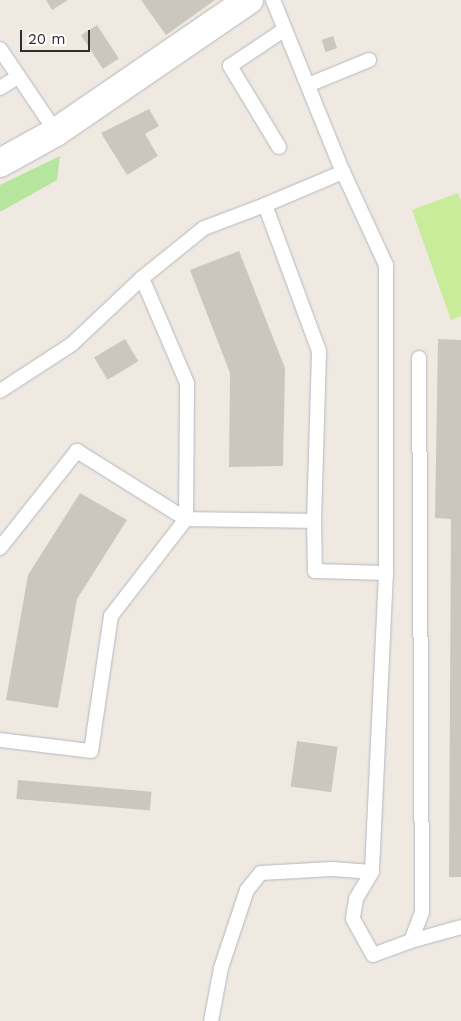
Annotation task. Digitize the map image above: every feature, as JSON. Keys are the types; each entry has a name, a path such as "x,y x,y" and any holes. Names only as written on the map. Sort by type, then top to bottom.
{"street":[{"path":"0,163 56,132 249,0"}],"lane":[{"path":"273,0 343,172 386,265 386,573 372,872 356,899 353,918 373,955 411,941 461,927"},
{"path":"279,147 230,66 285,29"},
{"path":"0,49 56,132"},
{"path":"308,85 370,60"},
{"path":"0,88 18,76"},
{"path":"0,391 72,344 142,278 204,228 343,172"},
{"path":"265,205 319,351 314,521 315,571 386,573"},
{"path":"0,740 92,751 112,616 186,519 187,383 142,278"},
{"path":"411,941 422,912 419,358"},
{"path":"0,548 78,452 186,519 314,521"},
{"path":"210,1021 221,968 247,890 261,873 332,869 372,872"}],"green space":[{"path":"60,156 57,180 0,212 0,185"},
{"path":"458,193 461,201 461,316 451,320 412,210"}],"building":[{"path":"46,0 68,0 52,10"},
{"path":"141,0 215,0 166,35"},
{"path":"97,25 119,59 103,69 81,35"},
{"path":"333,36 337,48 326,52 322,40"},
{"path":"149,109 159,126 145,134 158,156 127,175 101,133"},
{"path":"239,251 285,368 283,466 229,467 230,373 190,270"},
{"path":"125,339 138,361 108,380 94,358"},
{"path":"438,339 461,340 461,877 449,877 451,519 435,518"},
{"path":"80,493 127,520 77,599 58,708 6,700 28,575"},
{"path":"297,741 338,747 331,792 291,787"},
{"path":"18,780 151,792 150,811 16,799"}]}
